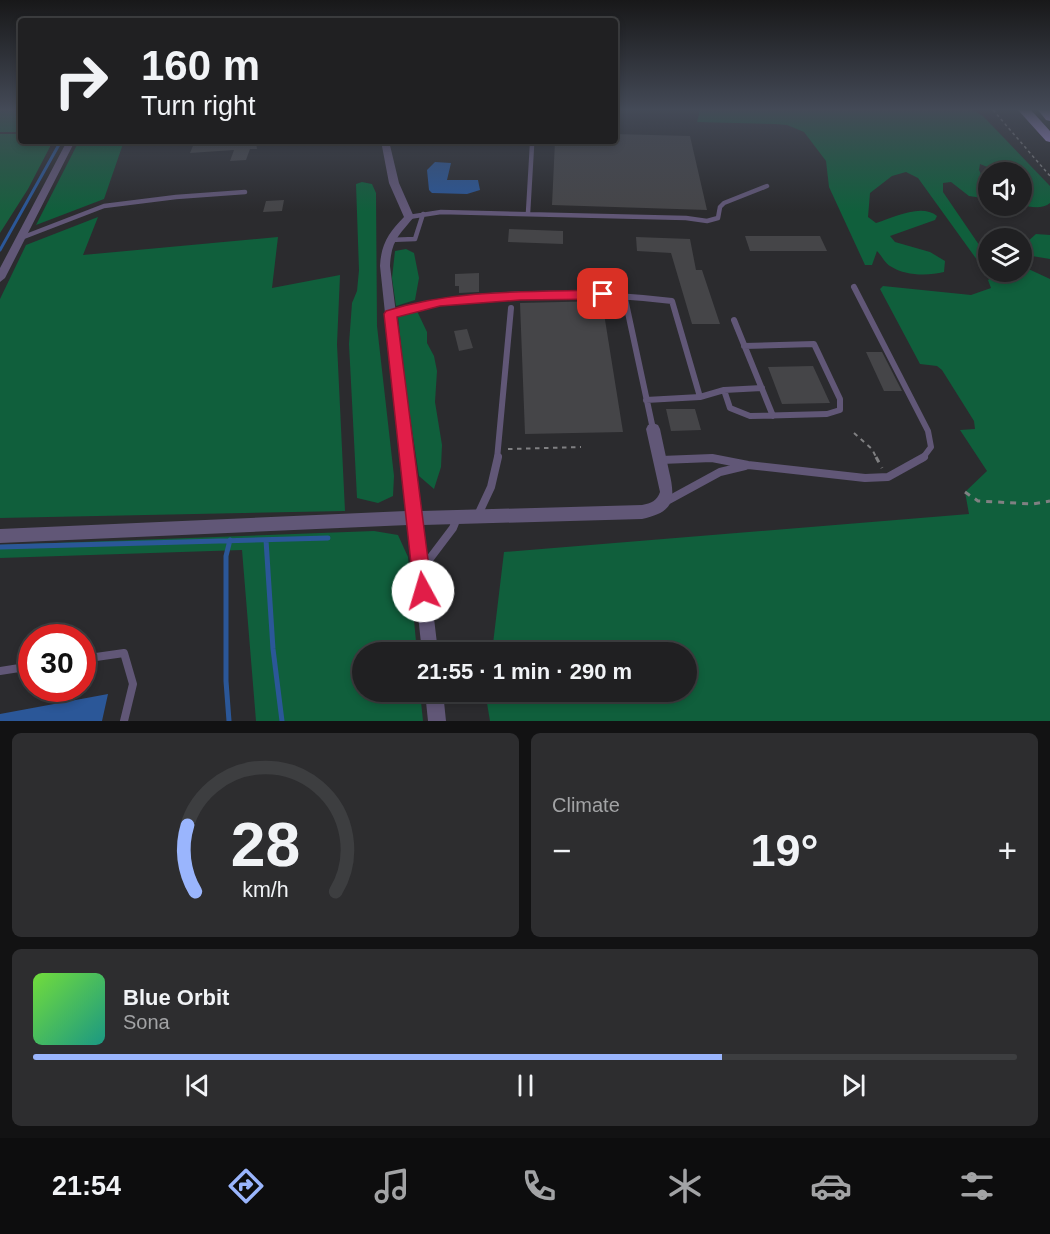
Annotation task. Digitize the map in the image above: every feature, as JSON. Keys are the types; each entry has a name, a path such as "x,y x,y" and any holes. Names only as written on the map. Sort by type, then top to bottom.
{"street":[{"path":"0,278 69,144"},
{"path":"386,144 394,183 409,217 388,240 385,248 385,266 429,642"},
{"path":"0,536 414,518 642,512 656,509 664,502 667,492 653,429"},
{"path":"435,702 437,721"}],"lane":[{"path":"528,213 534,144"},
{"path":"409,217 441,212 528,213 706,221 718,218 720,207 724,203 767,186"},
{"path":"21,238 104,206 176,197 245,192"},
{"path":"388,240 415,239 423,214"},
{"path":"661,460 712,458 748,465 865,478 888,477 925,457 932,447 928,431 854,287"},
{"path":"624,294 653,429"},
{"path":"390,314 440,301 520,296 624,294 672,300 700,398"},
{"path":"476,517 491,487 499,451 510,308"},
{"path":"734,320 773,416"},
{"path":"724,390 730,408 750,416 827,414 840,410 840,399 814,344 744,346"},
{"path":"646,400 700,398 724,390 762,388"},
{"path":"664,502 720,472 748,465"},
{"path":"420,571 434,556 457,518"},
{"path":"96,657 124,653 133,684 124,721"},
{"path":"0,671 18,668"}],"path":[{"path":"1022,144 1050,176"},
{"path":"854,433 872,448 888,477"},
{"path":"499,451 530,447 581,447"},
{"path":"965,492 978,501 1032,504 1050,501"}],"green space":[{"path":"0,144 51,144 28,189 0,233"},
{"path":"77,144 123,144 104,199 36,225"},
{"path":"813,144 1009,144 1027,162 978,162 978,197 969,196 951,182 943,183 943,192 978,243 978,261 918,178 906,172 892,176 870,193 868,217 876,223 915,211 930,212 937,216 935,220 890,236 895,242 930,252 945,261 944,272 931,274 903,272 888,265 877,251 872,265 865,265 829,187 826,161"},
{"path":"1032,167 1050,186 1050,203 1032,206"},
{"path":"362,182 372,184 376,193 377,326 394,476 393,496 378,503 357,498 349,344 352,303 357,291 359,270 356,184"},
{"path":"98,217 83,255 278,237 272,288 340,275 337,344 345,511 0,518 0,299 26,245"},
{"path":"1036,234 1050,235 1050,259 1032,256 1032,238"},
{"path":"406,249 414,253 419,278 415,300 396,306 392,278 395,251"},
{"path":"1032,271 1050,279 1050,721 490,721 487,702 697,702 697,642 493,642 504,552 969,514 965,492 987,471 960,430 975,429 974,421 942,370 937,366 920,364 880,289 883,286 971,295 991,288 989,282 1032,282"},
{"path":"417,311 427,332 427,343 434,356 437,371 435,402 442,445 441,467 434,489 419,476 398,317"},
{"path":"374,531 398,535 408,557 416,642 352,642 352,702 421,702 423,721 256,721 242,550 0,558 0,545"}],"water":[{"path":"435,162 451,163 447,180 478,180 480,190 467,194 432,193 429,190 427,170"},
{"path":"108,694 102,721 0,721 0,714 65,702 96,702 96,696"}],"building":[{"path":"194,144 256,144 257,149 250,149 246,160 230,161 234,150 190,153"},
{"path":"555,144 692,144 707,210 552,205"},
{"path":"284,200 282,211 263,212 266,201"},
{"path":"509,229 563,231 563,244 508,242"},
{"path":"745,236 820,236 827,251 750,251"},
{"path":"636,237 690,239 696,270 702,270 720,324 692,324 671,253 637,251"},
{"path":"479,273 479,292 459,293 459,286 455,286 455,274"},
{"path":"602,301 623,432 525,434 520,303"},
{"path":"467,329 473,348 459,351 454,331"},
{"path":"866,352 882,352 902,391 884,391"},
{"path":"813,366 830,403 782,404 768,367"},
{"path":"666,409 695,409 701,430 671,431"}],"waterway":[{"path":"0,250 59,144"},
{"path":"230,541 328,538"},
{"path":"266,540 273,649 282,721"},
{"path":"0,547 230,541"},
{"path":"229,721 226,681 226,556 230,541"}],"route":[{"path":"423,591 390,314 440,301 603,294"}]}
